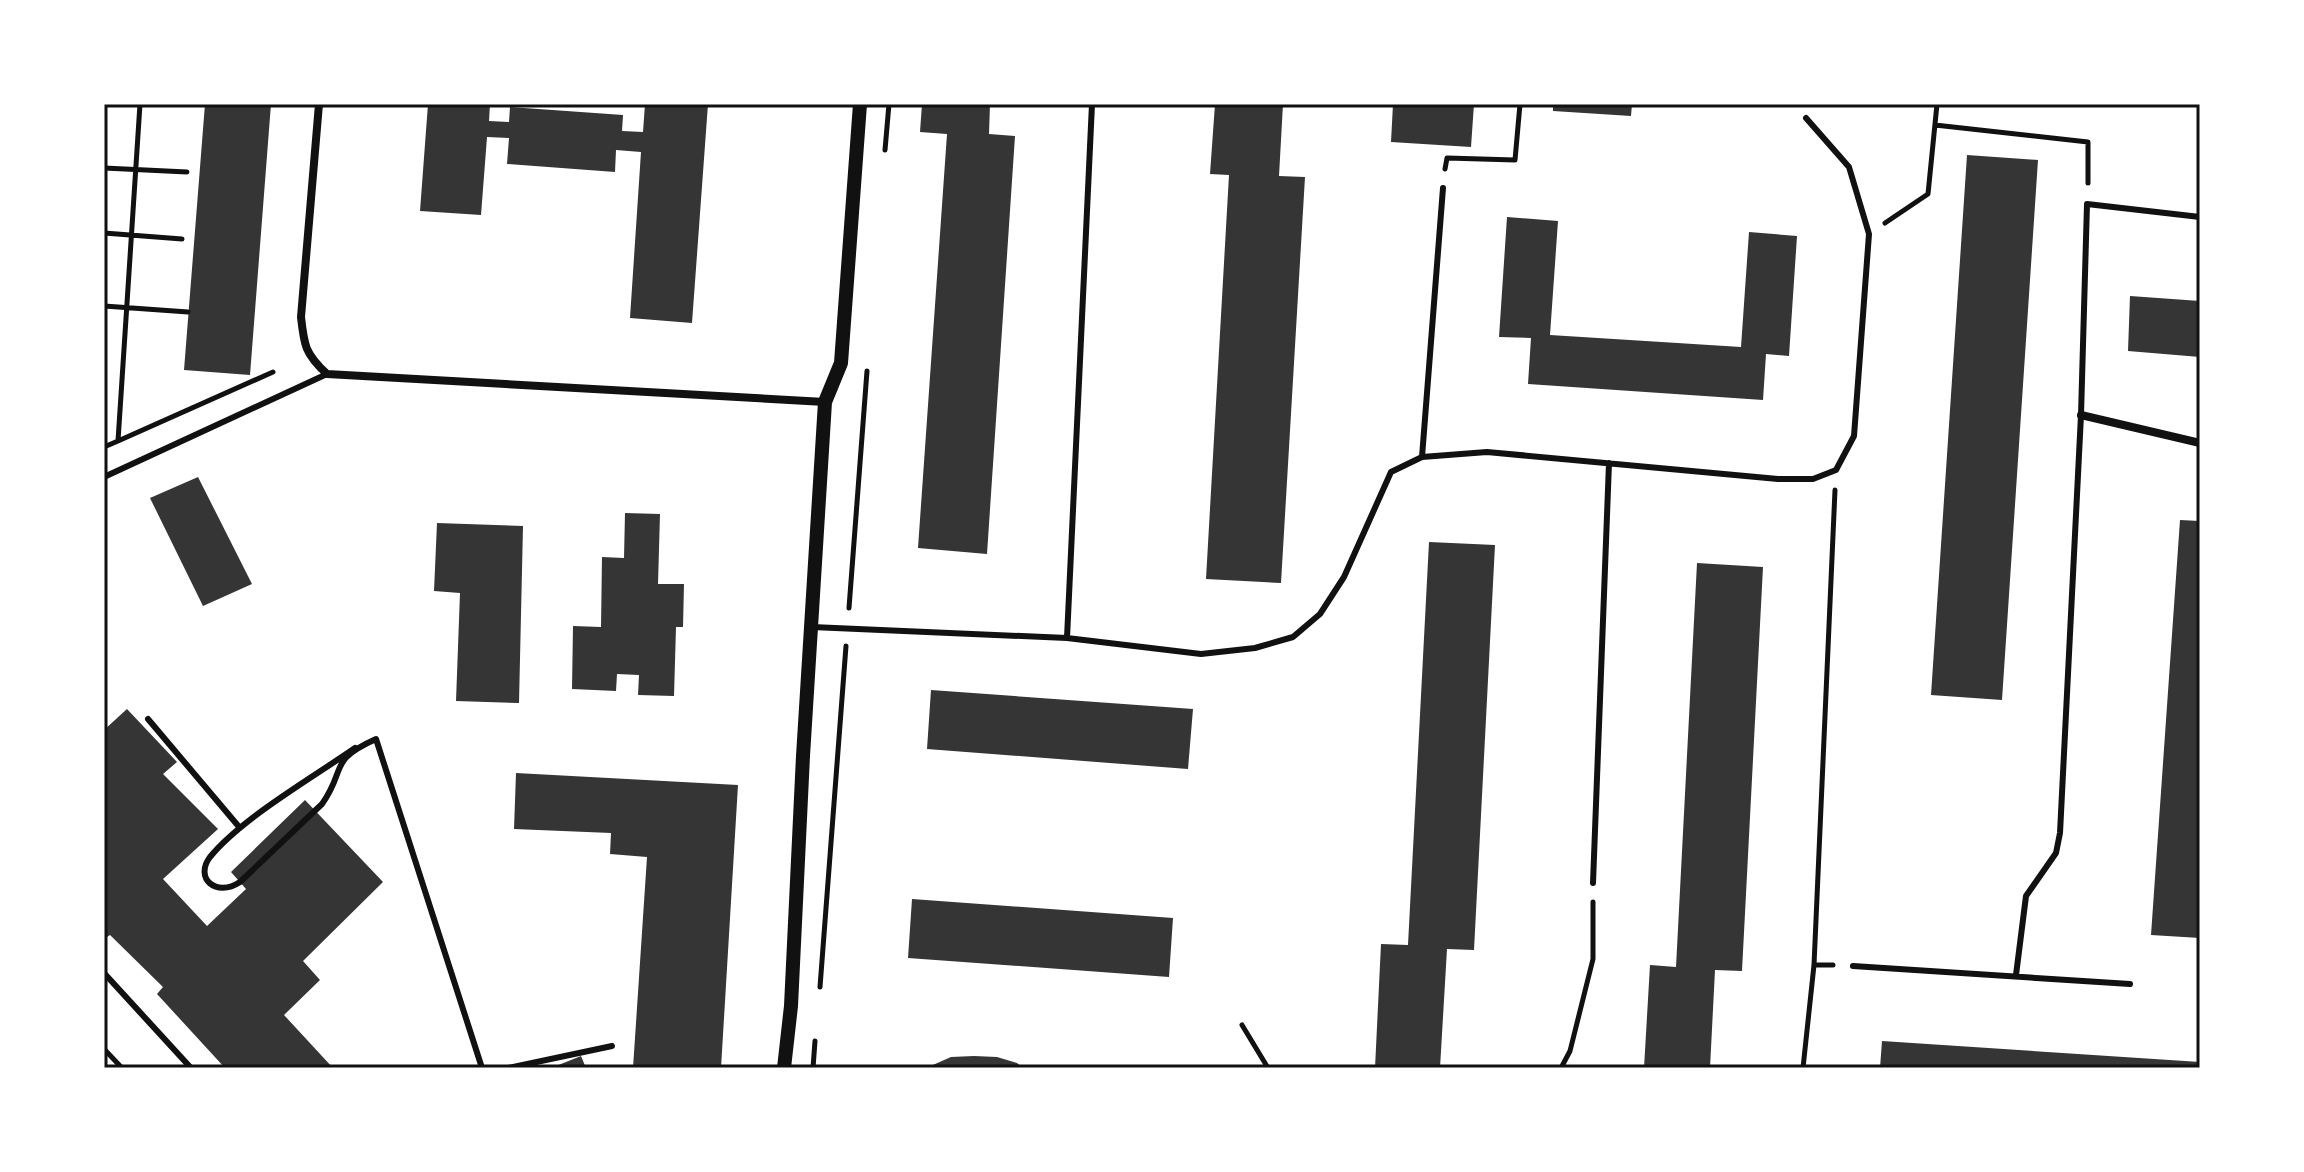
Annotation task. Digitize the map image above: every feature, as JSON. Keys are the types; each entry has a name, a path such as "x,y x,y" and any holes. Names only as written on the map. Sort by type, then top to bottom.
{"street":[{"path":"319,104 301,317 304,346 312,360 327,374 825,402"},
{"path":"784,1068 791,1006 825,402 841,363 860,104"},
{"path":"2081,415 2200,443"}],"lane":[{"path":"1067,638 1092,104"},
{"path":"812,627 1067,638 1201,654 1255,648 1293,637 1320,614 1344,577 1391,472 1422,457 1487,452 1778,479 1813,479 1836,470 1854,436 1869,234 1849,167 1806,118"},
{"path":"1422,457 1443,188"},
{"path":"2016,975 2026,896 2056,853 2060,833 2081,415 2087,204 2200,217"},
{"path":"104,477 327,374"},
{"path":"1593,883 1609,463"},
{"path":"148,719 240,828"},
{"path":"355,748 340,764 333,787 322,804 240,882 225,890 215,888 206,877 206,865 240,828 355,748 376,739 482,1068"},
{"path":"1853,966 2130,984"},
{"path":"104,973 191,1068"},
{"path":"508,1068 612,1046"}],"path":[{"path":"118,441 140,104"},
{"path":"885,151 889,104"},
{"path":"1443,188 1447,158 1515,160 1520,104"},
{"path":"1869,234 1928,194 1937,104"},
{"path":"1935,125 2088,142 2087,204"},
{"path":"104,168 187,172"},
{"path":"104,233 182,239"},
{"path":"104,306 188,312"},
{"path":"820,988 867,370"},
{"path":"104,447 273,372"},
{"path":"1803,1068 1814,965 1836,470"},
{"path":"1561,1068 1570,1051 1593,959 1593,883"},
{"path":"1242,1025 1268,1068"},
{"path":"813,1068 816,1029"},
{"path":"104,1049 122,1068"}],"building":[{"path":"205,104 271,104 250,375 184,370"},
{"path":"428,104 490,104 489,121 509,122 510,107 623,115 622,131 643,132 645,104 708,104 692,323 630,318 641,152 616,150 615,172 507,164 509,138 487,137 481,215 420,211"},
{"path":"922,104 990,104 989,134 1015,136 987,554 918,548 947,134 920,132"},
{"path":"1215,104 1283,104 1279,176 1305,177 1281,583 1206,579 1229,175 1210,174"},
{"path":"1393,104 1474,104 1471,147 1391,142"},
{"path":"1553,104 1632,104 1631,116 1553,111"},
{"path":"1967,155 2038,160 2002,700 1931,695"},
{"path":"1507,217 1558,221 1550,335 1741,347 1749,232 1797,236 1789,356 1766,354 1763,400 1528,384 1531,338 1499,337"},
{"path":"2130,296 2200,301 2200,357 2128,351"},
{"path":"198,477 252,584 203,606 150,498"},
{"path":"625,513 660,514 658,584 684,584 683,627 676,627 674,696 638,695 639,675 617,674 616,691 572,689 573,626 601,627 602,557 624,558"},
{"path":"2180,520 2200,521 2200,938 2151,935"},
{"path":"437,523 523,526 519,703 456,701 460,593 434,591"},
{"path":"1429,542 1495,545 1474,950 1447,949 1440,1068 1375,1068 1381,944 1408,945"},
{"path":"1697,563 1763,567 1742,971 1715,970 1710,1068 1644,1068 1650,965 1676,967"},
{"path":"931,690 1193,709 1188,769 927,749"},
{"path":"127,709 177,762 163,774 218,829 163,879 207,926 246,889 231,872 305,800 383,882 303,961 320,980 284,1015 333,1068 225,1068 157,994 163,987 110,935 104,939 104,730"},
{"path":"516,773 738,785 721,1068 633,1068 647,857 610,854 611,833 514,829"},
{"path":"912,899 1173,918 1169,977 908,958"},
{"path":"1882,1041 2200,1062 2200,1068 1880,1068"},
{"path":"581,1056 586,1068 551,1068"},
{"path":"951,1057 997,1057 1023,1068 926,1068"}]}
